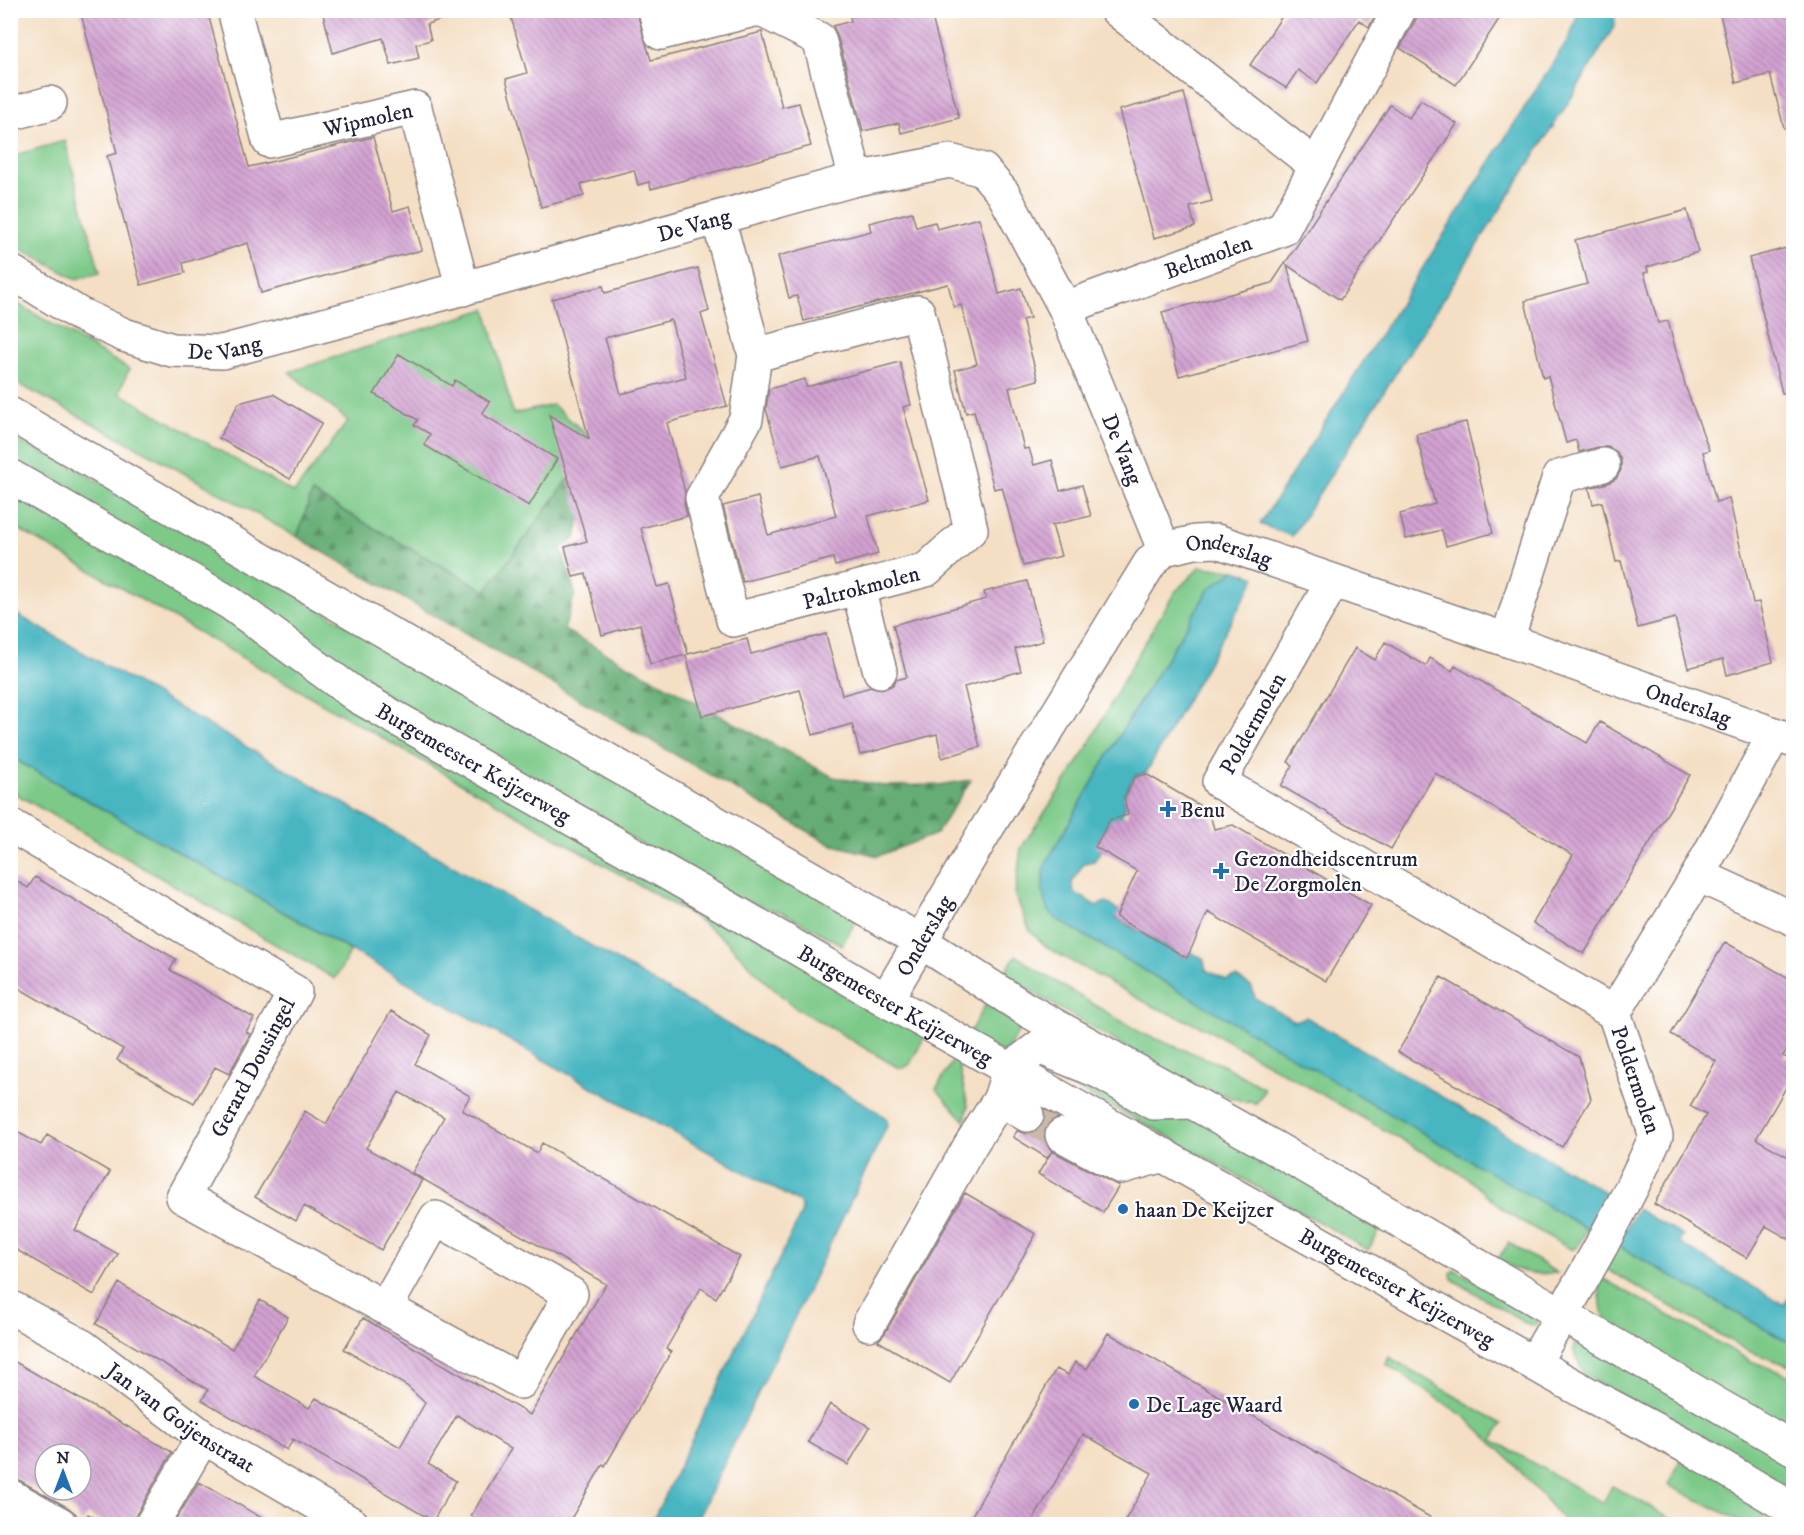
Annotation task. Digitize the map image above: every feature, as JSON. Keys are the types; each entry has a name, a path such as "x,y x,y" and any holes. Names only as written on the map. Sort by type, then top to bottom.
{"street":[{"name":"Wipmolen","path":"234,10 269,141 415,108 463,289"},
{"path":"655,10 661,33 754,10"},
{"path":"760,10 819,39 856,179"},
{"path":"1117,10 1153,23 1316,166"},
{"name":"Beltmolen","path":"1065,308 1283,229 1399,10"},
{"path":"10,114 50,103"},
{"name":"De Vang","path":"10,270 79,314 124,335 172,350 222,352 463,289 856,179 950,161 983,170 1004,193 1065,308 1164,549"},
{"name":"Paltrokmolen","path":"718,218 755,355 746,419 702,498 733,620 926,570 972,529 918,312 755,355"},
{"path":"10,414 920,941 1027,1010 1193,1102 1794,1449"},
{"path":"1507,640 1559,477 1603,465"},
{"name":"Burgemeester Keijzerweg","path":"10,476 230,603 357,696 885,1000 1011,1094 1164,1155 1534,1363 1700,1453 1794,1510"},
{"name":"Onderslag","path":"885,1000 1149,563 1164,549 1195,542 1218,541 1784,738"},
{"name":"Poldermolen","path":"1333,581 1219,782 1614,1013 1656,1136 1598,1251 1534,1363"},
{"path":"858,589 880,671"},
{"name":"Poldermolen","path":"1614,1013 1784,738"},
{"name":"Gerard Dousingel","path":"10,825 295,992 183,1197 385,1308 521,1382 571,1294 436,1218 385,1308"},
{"path":"1698,875 1794,919"},
{"path":"869,1324 971,1144 1011,1094 1040,1047 1100,1072 1154,1103 1193,1102"},
{"path":"1062,1135 1121,1167 1164,1155"},
{"name":"Jan van Goijenstraat","path":"10,1307 82,1347 203,1437 352,1524"},
{"path":"152,1524 203,1437"},
{"path":"10,1497 60,1524"}],"green space":[{"path":"65,141 100,273 76,279 11,243 11,156"},
{"path":"11,300 129,369 119,393 294,493 348,421 289,372 486,309 513,414 553,405 592,439 576,469 486,591 312,493 297,537 150,454 11,380"},
{"path":"11,438 65,462 857,919 842,945 784,913 735,898 363,683 11,461"},
{"path":"576,469 601,513 580,518 576,538 561,547 575,593 564,630 833,777 883,786 938,785 971,780 936,834 878,856 830,844 297,537 312,493 486,591"},
{"path":"10,495 35,504 925,1036 910,1064 904,1068 897,1067 793,1006 726,941 693,916 11,525"},
{"path":"1200,567 1235,570 1209,589 1125,726 1046,863 1053,916 1587,1229 1577,1247 1572,1250 1510,1215 1465,1176 1205,1028 1152,1006 1049,949 1030,931 1015,895 1021,848 1083,755 1136,657 1175,592"},
{"path":"11,757 351,951 335,979 11,791"},
{"path":"1016,955 1036,970 1143,1034 1223,1065 1265,1089 1256,1104 1183,1081 1003,975"},
{"path":"991,995 1027,1017 1005,1054 968,1035"},
{"path":"956,1055 968,1106 965,1121 936,1089"},
{"path":"1042,1063 1206,1120 1384,1224 1368,1250 1155,1129 1034,1067"},
{"path":"1509,1243 1557,1273 1526,1272 1497,1260"},
{"path":"1617,1245 1793,1343 1793,1367 1748,1351 1601,1266"},
{"path":"1455,1270 1538,1313 1538,1323 1533,1326 1523,1322 1452,1279 1451,1273"},
{"path":"1598,1276 1751,1361 1793,1377 1793,1437 1616,1333 1602,1312"},
{"path":"1579,1342 1793,1461 1793,1469 1782,1489 1585,1376 1574,1353 1574,1344"},
{"path":"1389,1357 1502,1424 1493,1440 1603,1503 1612,1486 1682,1524 1567,1524 1511,1461 1465,1417 1386,1364"},
{"path":"1683,1456 1770,1506 1761,1524 1746,1524 1668,1485"}],"water":[{"path":"1579,11 1614,11 1615,25 1575,92 1292,536 1260,524 1570,36"},
{"path":"1235,570 1256,577 1146,773 1135,776 1124,795 1125,808 1120,818 1110,821 1098,840 1101,851 1094,861 1084,863 1072,882 1074,892 1096,906 1106,902 1121,912 1116,918 1186,958 1188,951 1203,958 1206,970 1226,980 1236,977 1252,987 1255,998 1294,1021 1306,1017 1606,1193 1587,1229 1061,922 1049,910 1043,890 1046,863 1125,726 1209,589"},
{"path":"11,611 874,1109 887,1119 887,1126 695,1524 651,1524 802,1212 800,1203 11,757"},
{"path":"1637,1209 1683,1236 1679,1243 1784,1305 1790,1295 1793,1297 1793,1343 1617,1245"}],"building":[{"path":"80,10 207,10 249,167 373,137 393,211 410,206 422,250 261,293 248,243 183,263 185,273 141,285 107,156 117,153"},
{"path":"322,10 450,10 450,17 427,24 431,40 416,44 419,58 391,65 383,38 333,53"},
{"path":"509,10 636,10 651,60 762,32 782,107 799,103 811,146 651,189 649,182 638,185 634,170 581,184 584,196 541,207 506,79 527,73"},
{"path":"848,10 930,10 959,118 901,133 899,123 863,131 833,26 851,21"},
{"path":"1286,10 1378,10 1369,27 1359,20 1317,83 1298,70 1286,88 1250,65"},
{"path":"1418,10 1505,10 1456,85 1400,48 1416,19"},
{"path":"1719,10 1794,10 1794,126 1784,128 1770,74 1736,83"},
{"path":"1184,93 1212,201 1190,207 1195,227 1154,238 1119,110"},
{"path":"1421,100 1457,124 1340,300 1287,265 1308,341 1179,376 1162,312 1272,283 1390,105 1409,118"},
{"path":"1687,210 1698,252 1647,267 1648,272 1644,273 1658,323 1668,321 1686,388 1709,450 1703,452 1716,502 1729,498 1753,603 1759,602 1773,662 1727,675 1723,659 1688,668 1675,618 1638,628 1621,561 1616,562 1602,502 1593,504 1589,488 1616,479 1621,470 1621,460 1617,452 1608,447 1579,452 1576,440 1566,443 1548,376 1543,378 1525,301 1587,284 1575,240"},
{"path":"912,212 916,227 935,222 937,229 979,218 999,294 1021,288 1030,318 1022,320 1038,380 1009,388 1024,449 1029,448 1034,465 1052,460 1060,491 1082,485 1091,516 1052,525 1061,556 1023,566 1002,487 994,489 974,411 966,413 955,370 977,364 961,305 954,307 948,284 804,321 797,296 789,298 778,256 871,231 869,223"},
{"path":"1794,246 1794,392 1782,393 1749,258"},
{"path":"698,268 709,311 701,314 727,406 667,423 685,492 684,503 687,516 641,528 657,587 669,584 688,654 747,639 751,654 826,634 842,695 871,687 884,689 893,685 896,680 907,677 893,625 986,599 984,592 1027,581 1043,641 1015,649 1021,671 964,687 980,747 942,758 937,734 860,755 852,724 813,735 800,690 702,716 686,655 650,664 640,624 602,635 586,574 573,577 565,547 587,541 549,415 589,439 552,299 603,286 605,293","holes":["671,320 686,377 621,394 605,338"]},
{"path":"399,354 452,386 455,380 490,402 482,414 557,459 529,506 424,445 430,434 414,425 418,420 374,394"},
{"path":"900,362 911,405 903,407 929,500 868,516 878,554 835,566 833,558 743,582 723,506 758,497 768,535 836,516 820,456 782,466 766,409 769,389 805,379 806,387"},
{"path":"273,394 322,423 290,479 219,438 239,403"},
{"path":"1466,422 1493,533 1446,546 1442,530 1406,539 1400,514 1435,504 1416,434"},
{"path":"1385,642 1426,666 1430,658 1452,671 1455,666 1587,743 1600,722 1690,775 1584,954 1533,923 1573,855 1435,773 1391,849 1281,786 1293,765 1288,762 1355,648 1375,660"},
{"name":"Gezondheidscentrum De Zorgmolen","path":"1146,774 1209,811 1214,829 1233,825 1371,905 1326,981 1208,912 1187,958 1116,917 1137,871 1095,847 1110,820 1128,815 1124,797 1135,777"},
{"path":"10,877 28,888 35,877 176,959 170,970 254,1018 246,1032 250,1034 229,1074 215,1067 194,1103 117,1060 123,1049 10,983"},
{"path":"1725,942 1794,981 1794,1038 1783,1056 1794,1061 1794,1074 1756,1139 1794,1160 1794,1242 1766,1226 1747,1258 1654,1204 1706,1115 1690,1106 1716,1061 1671,1034"},
{"path":"1441,977 1579,1057 1591,1099 1562,1147 1398,1052"},
{"path":"391,1011 431,1035 415,1064 470,1096 462,1110 537,1153 542,1143 740,1257 716,1298 701,1288 666,1349 671,1352 605,1466 603,1464 568,1524 486,1524 471,1516 511,1449 457,1415 428,1464 456,1481 433,1521 293,1439 287,1450 202,1400 208,1390 96,1324 119,1283 232,1349 260,1300 288,1317 254,1376 309,1408 316,1398 400,1447 425,1403 407,1386 344,1349 363,1318 530,1415 606,1284 412,1173 444,1117 399,1092 366,1148 422,1180 381,1250 304,1206 296,1221 255,1197 305,1111 326,1124"},
{"path":"1045,1111 1057,1118 1052,1119 1046,1126 1043,1135 1052,1151 1047,1158 1013,1137 1017,1131 1027,1134 1037,1131 1043,1124"},
{"path":"10,1128 41,1145 47,1135 110,1172 75,1230 118,1254 94,1295 10,1246"},
{"path":"1052,1151 1119,1186 1103,1212 1038,1174"},
{"path":"965,1193 1036,1234 950,1383 878,1341 885,1333"},
{"name":"De Lage Waard","path":"1108,1333 1442,1524 1123,1524 1152,1473 1083,1434 1031,1524 967,1524 1056,1369 1068,1375 1075,1362 1087,1369"},
{"path":"10,1359 172,1452 133,1524 107,1524 88,1514 83,1522 69,1508 58,1502 93,1502 93,1442 33,1442 33,1488 10,1477"},
{"path":"830,1404 870,1427 848,1465 808,1442"},
{"path":"199,1482 224,1496 272,1524 173,1524"}],"tunnel":[{"path":"1027,1115 1062,1135"}],"place":[{"name":"Benu","path":"1168,809"},
{"name":"Gezondheidscentrum De Zorgmolen","path":"1221,871"},
{"name":"haan De Keijzer","path":"1123,1209"},
{"name":"De Lage Waard","path":"1134,1404"}]}
